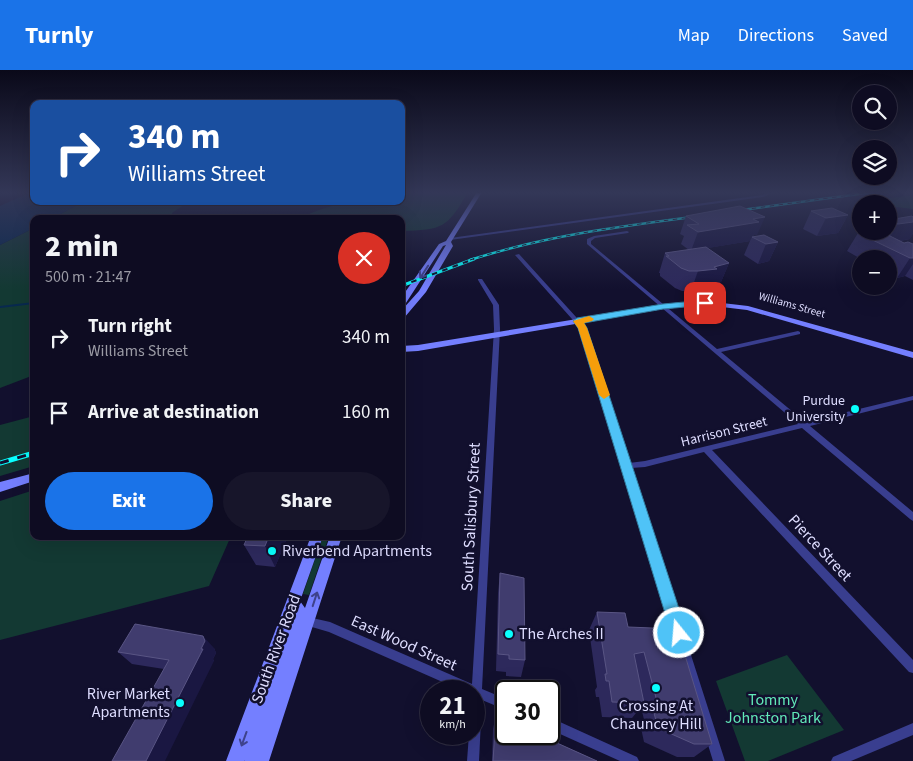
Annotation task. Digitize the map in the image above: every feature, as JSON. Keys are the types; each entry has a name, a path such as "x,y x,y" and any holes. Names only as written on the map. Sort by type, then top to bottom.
{"main road":[{"path":"405,298 441,245 449,240 459,224"},
{"path":"405,311 422,292 450,246 449,240"},
{"name":"Williams Street","path":"663,307 692,300 730,301 754,306 913,351"},
{"name":"Williams Street","path":"405,349 663,307 705,303 748,308 913,355"},
{"name":"Williams Street","path":"405,352 418,348"},
{"path":"0,487 30,478"},
{"name":"South River Road","path":"235,761 316,540"},
{"name":"South River Road","path":"260,761 314,622 335,540"},
{"path":"253,761 258,738 297,620 298,608 293,603"}],"street":[{"path":"449,240 561,224"},
{"path":"627,232 594,237 589,240 589,244 913,516"},
{"path":"517,255 582,328 719,761"},
{"name":"South Salisbury Street","path":"478,680 497,335 497,310 480,280"},
{"path":"715,351 798,333"},
{"name":"Harrison Street","path":"627,466 645,464 805,426 913,398"},
{"name":"Pierce Street","path":"706,449 913,668"},
{"name":"East Wood Street","path":"314,622 449,680"},
{"path":"560,729 633,761"},
{"path":"837,761 913,729"},
{"name":"South Salisbury Street","path":"473,761 474,745"}],"green space":[{"path":"405,224 443,224 426,230 405,231"},
{"path":"30,230 30,377 0,388 0,245"},
{"path":"30,417 30,467 0,476 0,425"},
{"path":"30,491 30,540 229,540 209,586 0,640 0,501"},
{"path":"322,540 328,540 309,595 303,594"},
{"name":"Tommy Johnston Park","path":"787,655 844,730 768,761 745,761 716,681"}],"water":[{"path":"0,224 30,224 30,230 0,245"}],"building":[{"path":"696,224 745,224 698,232 687,225"},
{"path":"764,235 778,242 766,244 752,237"},
{"path":"873,240 897,240 913,244 913,258"},
{"path":"706,247 729,263 714,267 717,269 689,271 681,268 666,256 669,256 665,253"},
{"path":"246,540 267,540 265,546 244,545"},
{"name":"The Arches II","path":"500,573 524,578 525,660 509,659 509,655 498,654"},
{"path":"597,612 625,613 628,627 677,629 712,744 694,744 658,728 654,713 660,713 644,652 634,654 644,703 612,702 609,681 606,681 605,674 607,674"},
{"path":"135,624 203,636 205,641 201,649 203,649 146,761 112,761 169,660 118,652"},
{"path":"495,730 495,745 560,744 597,761 493,761"}],"waterway":[{"path":"0,307 30,303"}],"railway":[{"path":"470,260 526,244 640,224"},
{"path":"405,285 474,259"},
{"path":"0,463 30,454"}],"slow traffic":[{"path":"589,319 577,321 582,328 604,395"}],"place":[{"name":"Purdue University","path":"855,409"},
{"name":"Riverbend Apartments","path":"272,551"},
{"name":"The Arches II","path":"509,634"},
{"name":"Crossing At Chauncey Hill","path":"656,688"},
{"name":"River Market Apartments","path":"180,703"}],"route":[{"path":"679,633 582,328 577,321 663,307 705,303"}]}
